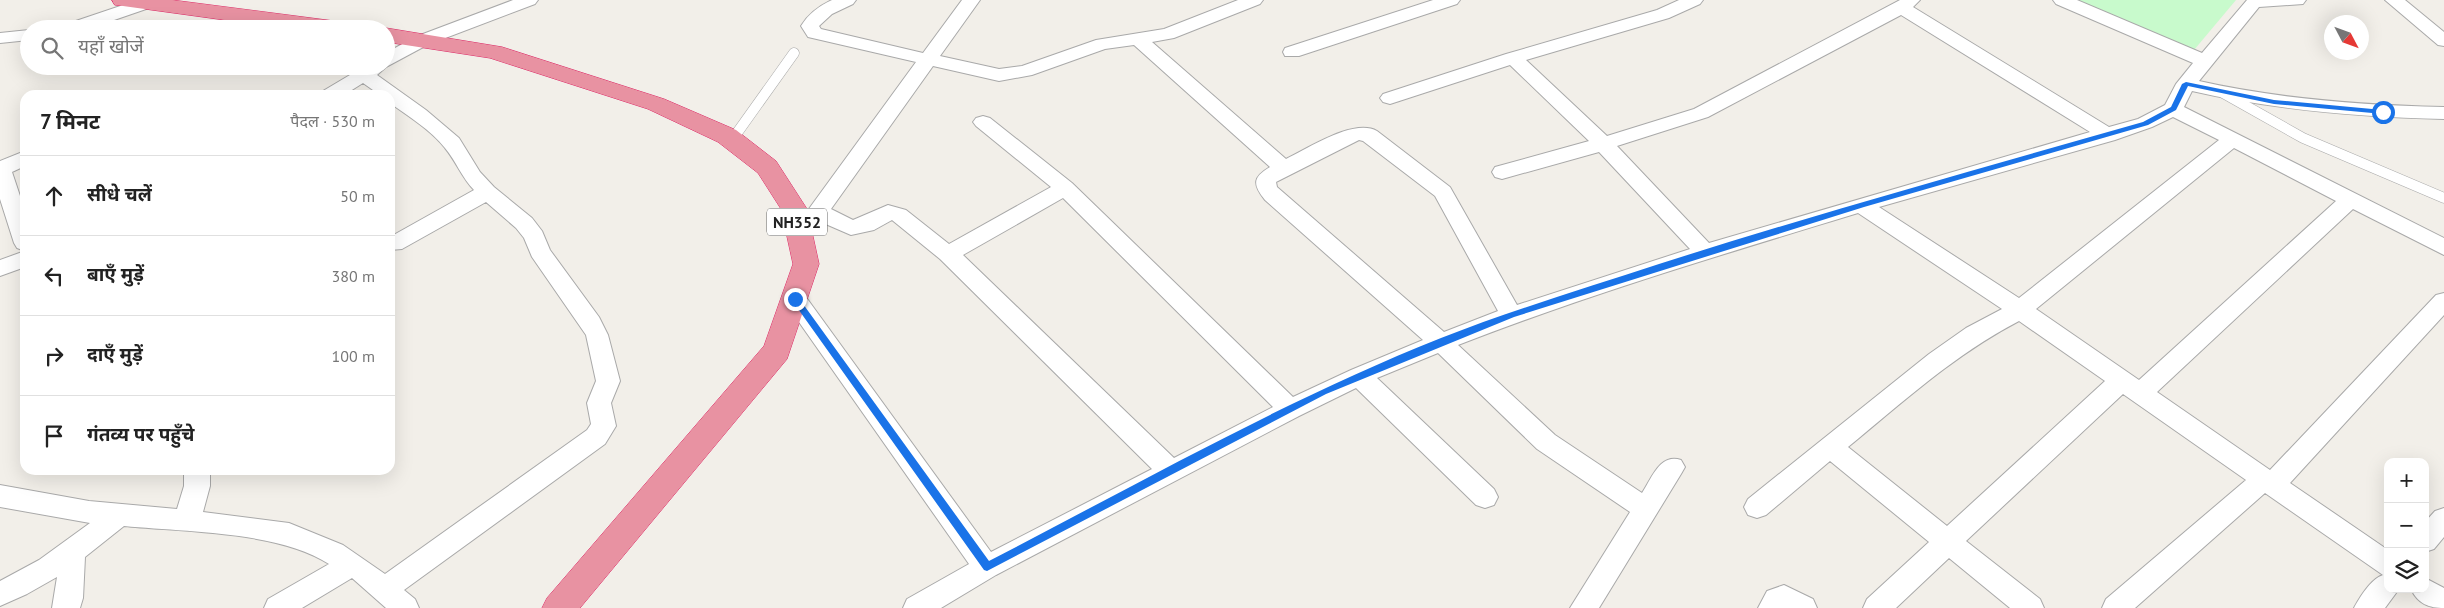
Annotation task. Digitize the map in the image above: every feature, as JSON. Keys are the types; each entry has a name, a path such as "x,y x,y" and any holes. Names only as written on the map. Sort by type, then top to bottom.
{"highway":[{"path":"133,2 272,20"},
{"name":"NH352","path":"395,37 494,52 656,104 732,140 767,167 794,209 806,264 777,351 559,608"}],"street":[{"path":"395,56 421,41 528,0"},
{"path":"847,0 820,13 810,26 814,33 985,73 1011,74 1102,44 1168,34 1254,0"},
{"path":"800,236 970,0"},
{"path":"1292,52 1450,0"},
{"path":"1390,98 1513,58 1663,14 1694,0"},
{"path":"2062,0 2204,61"},
{"path":"917,608 987,567 1290,409 1359,376 1441,342 1511,315 1705,252 2146,123 2173,109 2186,84 2256,1 2298,0"},
{"path":"2394,0 2444,41"},
{"path":"91,20 133,2"},
{"path":"1502,172 1603,144 1701,113 1906,4 2108,135"},
{"path":"0,38 20,36"},
{"path":"1138,39 1284,168"},
{"path":"1513,58 1603,144 1705,252"},
{"path":"338,90 363,75"},
{"path":"376,75 393,90"},
{"path":"2186,84 2274,102 2383,112 2444,113"},
{"path":"385,588 596,437 604,426 599,404 608,381 597,335 540,252 534,236 524,223 487,192 473,177 452,143 395,92"},
{"path":"2173,109 2444,247"},
{"path":"983,122 1065,188 1290,409"},
{"path":"1511,315 1443,192 1370,136 1364,133 1355,134 1267,178 1265,183 1272,195 1441,342 1546,442 1645,509"},
{"path":"1757,507 1936,360 1974,334 2020,310 2233,139"},
{"path":"20,160 3,168 1,171 20,229"},
{"path":"948,254 1065,188"},
{"path":"395,243 487,192"},
{"path":"1877,608 1949,542 2351,199"},
{"path":"1861,205 2020,310 2384,562"},
{"path":"818,212 851,228 866,225 888,212 894,213 948,254 1172,472"},
{"path":"0,268 20,261"},
{"path":"795,299 987,567"},
{"path":"2116,608 2268,482 2444,301"},
{"path":"1359,376 1485,498"},
{"path":"1830,447 2030,608"},
{"path":"1584,608 1672,467"},
{"path":"187,521 197,486 198,475"},
{"path":"0,496 89,512 187,521 288,534 334,553 352,564 385,588 405,608"},
{"path":"0,594 47,571 72,554 119,515"},
{"path":"2429,536 2444,519"},
{"path":"66,608 69,598 72,554"},
{"path":"278,608 352,564"},
{"path":"2368,608 2384,590"},
{"path":"2429,592 2444,603"},
{"path":"1772,608 1777,600 1784,597 1803,608"}],"lane":[{"path":"732,140 794,53"},
{"path":"2223,93 2247,110 2287,130 2444,198"}],"green space":[{"path":"2073,0 2236,0 2194,50"}],"route":[{"path":"795,299 987,567 1323,392 1441,342 1511,315 1705,252 2146,123 2173,109 2186,84 2274,102 2383,112"}]}
